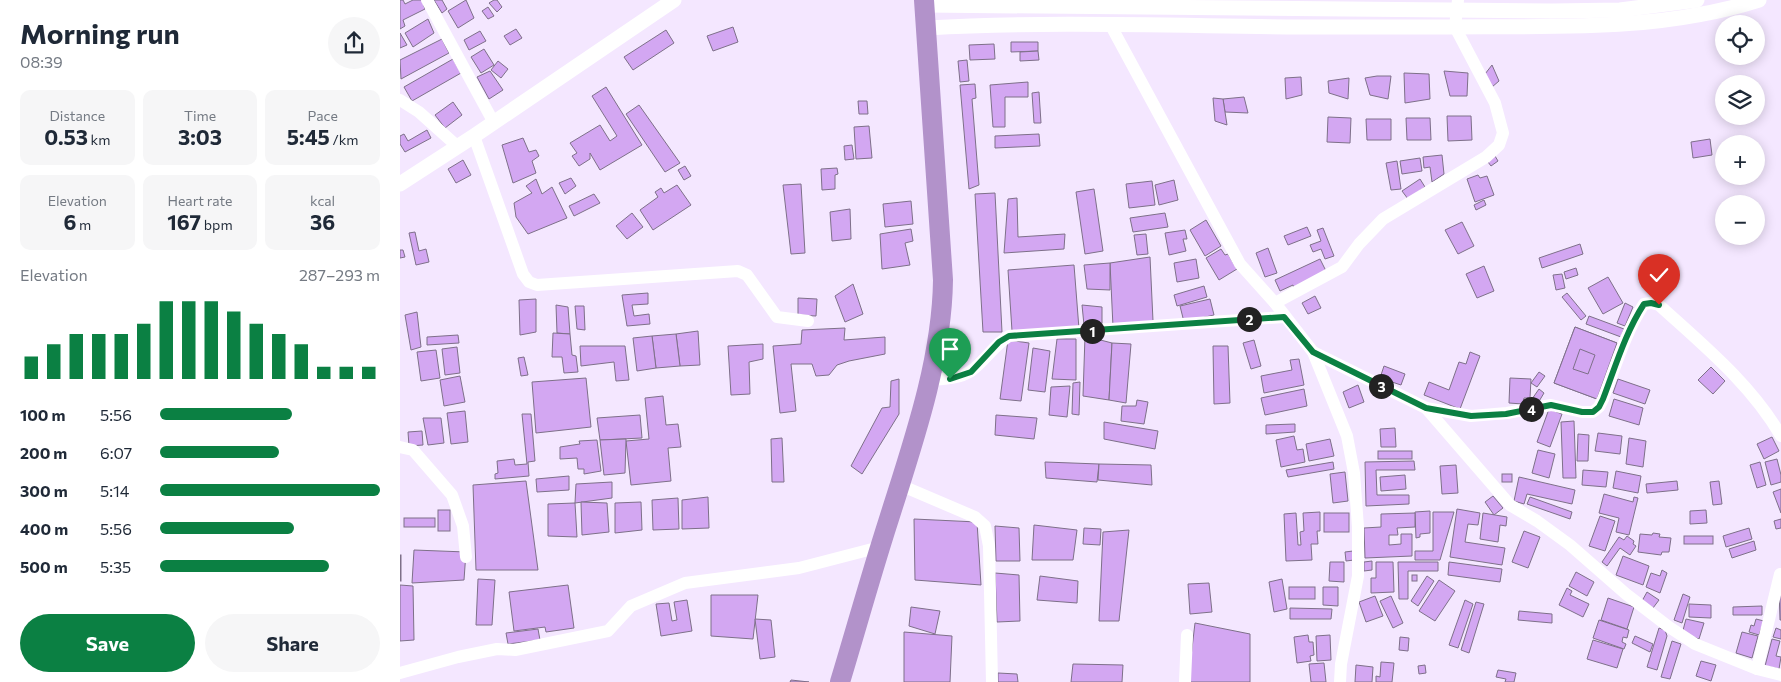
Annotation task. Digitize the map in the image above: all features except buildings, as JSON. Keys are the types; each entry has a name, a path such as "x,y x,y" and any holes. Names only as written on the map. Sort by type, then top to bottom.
{"highway":[{"path":"840,682 900,486 938,342 943,280 925,3"}],"street":[{"path":"427,0 494,123"},
{"path":"400,184 494,123 674,0"},
{"path":"925,3 1457,5 1620,10 1696,0"},
{"path":"927,28 1002,24 1301,27 1592,26 1693,16 1759,0"},
{"path":"1275,303 1342,268 1360,244 1383,220 1486,157 1499,145 1503,133 1495,103 1455,27 1457,5"},
{"path":"1110,24 1240,264 1275,303 1313,352 1347,436 1354,473 1358,527 1358,576 1341,664 1340,682"},
{"path":"400,100 419,112 458,146"},
{"path":"474,136 523,274 529,282 536,285 738,271 747,275 777,317 808,321"},
{"path":"1313,352 1426,408 1471,416 1506,414 1551,405 1582,412 1593,412 1599,407 1603,399 1622,347 1638,312 1644,304 1651,303 1659,305 1710,351 1768,414 1781,436"},
{"path":"929,380 950,379 971,372 999,342 1009,336 1284,317"},
{"path":"1426,408 1510,505 1537,521 1570,545 1626,594 1669,627 1695,644 1757,669 1781,675"},
{"path":"400,447 413,450 452,495 462,526 466,557"},
{"path":"900,486 975,517 985,526 989,546 992,682"},
{"path":"400,673 458,656 497,649 514,650 608,632 631,606 685,583 799,568 880,547"},
{"path":"1757,669 1780,574"},
{"path":"1185,682 1187,635"}],"route":[{"path":"950,379 971,372 999,342 1009,336 1284,317 1313,352 1426,408 1471,416 1506,414 1551,405 1582,412 1593,412 1599,407 1603,399 1622,347 1638,312 1644,304 1659,305"}]}
